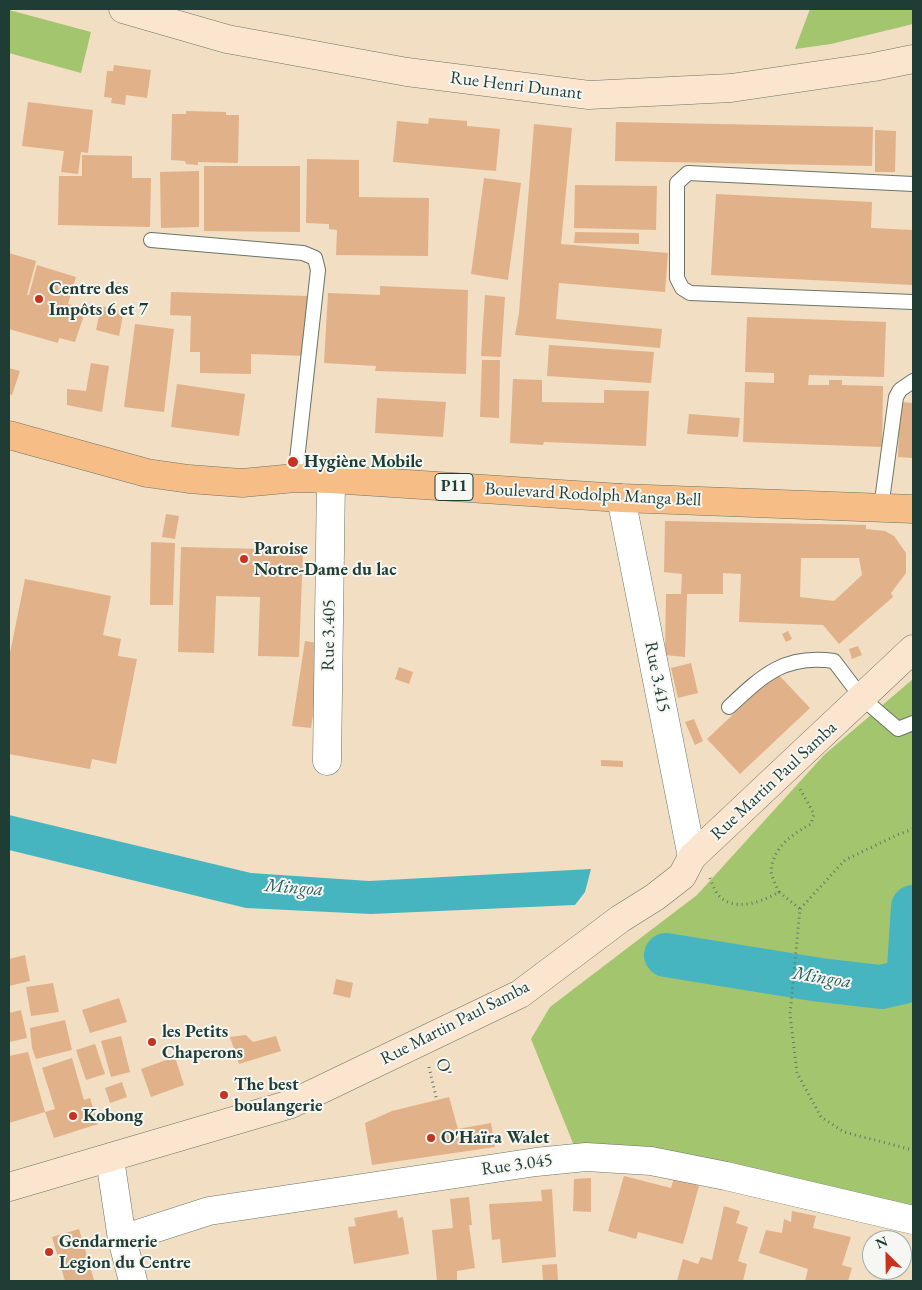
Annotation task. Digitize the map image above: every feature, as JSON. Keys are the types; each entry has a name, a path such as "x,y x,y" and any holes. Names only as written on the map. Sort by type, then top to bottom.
{"main road":[{"name":"Rue Henri Dunant","path":"123,9 227,39 407,72 589,95 731,88 874,67 913,59"},
{"name":"Boulevard Rodolph Manga Bell","path":"9,435 147,472 189,479 242,483 295,478 331,478 621,498 903,513"},
{"name":"Rue Martin Paul Samba","path":"9,1187 110,1159 291,1104 520,994 620,919 655,898 682,876 694,855 784,773 913,649"}],"street":[{"name":"Rue 3.405","path":"327,760 331,478"},
{"name":"Rue 3.415","path":"621,498 694,855"},
{"name":"Rue 3.045","path":"122,1239 209,1211 536,1162 586,1157 651,1161 726,1176 913,1220"},
{"path":"110,1159 122,1239 133,1281"}],"lane":[{"path":"913,184 688,173 677,183 677,278 682,288 690,293 913,302"},
{"path":"151,240 303,253 315,258 318,270 295,478"},
{"path":"903,513 896,397 900,390 913,381"},
{"path":"729,707 756,681 779,667 812,658 834,661 862,698 898,729 913,723"}],"path":[{"path":"784,773 805,793 814,814 811,824 789,836 777,852 771,871 778,892 800,909"},
{"path":"913,829 845,860 800,909 790,1014 797,1073 821,1116 844,1132 913,1150"},
{"path":"694,855 719,896 736,905 766,900 778,892"},
{"name":"O'","path":"422,1041 437,1101"}],"green space":[{"path":"810,9 913,9 913,24 831,44 795,49"},
{"path":"9,10 91,32 81,73 9,53"},
{"path":"913,679 913,1221 579,1158 531,1039 550,1007 697,895 824,755"}],"water":[{"path":"9,815 251,873 369,881 591,869 585,892 575,905 371,914 246,908 9,850"}],"building":[{"path":"114,65 151,70 147,98 126,95 125,105 111,103 112,98 104,97 107,71 113,71"},
{"path":"28,102 93,110 88,153 81,152 78,174 61,172 64,151 22,146"},
{"path":"186,111 226,112 226,115 239,115 238,163 198,162 198,165 186,164 185,161 171,160 172,114 186,114"},
{"path":"429,118 467,121 467,126 500,129 496,171 393,162 397,121 428,124"},
{"path":"616,122 873,127 872,166 615,161"},
{"path":"534,124 572,128 561,244 668,253 665,292 559,283 556,319 662,329 660,348 515,335 519,313"},
{"path":"875,130 896,131 895,172 875,172"},
{"path":"82,155 132,156 132,178 151,178 150,227 58,225 59,176 82,176"},
{"path":"307,159 359,160 359,197 429,198 428,256 336,255 337,230 329,229 329,224 306,223"},
{"path":"204,166 300,166 300,232 204,231"},
{"path":"199,171 199,227 161,228 160,172"},
{"path":"484,178 521,183 508,280 471,274"},
{"path":"575,185 657,186 656,230 574,228"},
{"path":"716,194 872,202 871,228 913,230 913,285 711,275"},
{"path":"575,232 639,233 639,244 574,243"},
{"name":"Centre des Impôts 6 et 7","path":"9,253 36,261 27,295 29,295 37,265 76,277 68,304 86,309 75,342 59,338 58,343 9,329"},
{"path":"380,286 468,290 466,374 375,371 376,366 324,363 328,293 380,295"},
{"path":"171,292 309,296 307,356 251,354 251,374 200,373 200,352 190,352 191,316 170,315"},
{"path":"485,295 505,297 501,357 481,356"},
{"path":"101,306 119,310 118,314 123,315 119,336 96,330"},
{"path":"747,317 886,322 884,377 809,375 808,385 829,385 829,380 842,380 842,385 883,386 882,447 743,442 745,382 774,383 774,373 745,372"},
{"path":"135,324 174,329 164,412 124,407"},
{"path":"549,345 654,352 651,383 547,376"},
{"path":"482,360 500,360 499,418 480,417"},
{"path":"91,363 109,366 102,412 67,405 67,389 86,391"},
{"path":"9,368 20,371 12,395 9,394"},
{"path":"513,379 542,380 542,402 604,403 604,390 649,391 646,446 544,442 543,445 510,443"},
{"path":"177,384 245,394 239,436 171,427"},
{"path":"377,398 446,402 443,437 375,433"},
{"path":"900,402 913,403 913,458 898,457"},
{"path":"689,414 740,418 738,437 687,434"},
{"path":"166,514 179,516 175,539 162,537"},
{"path":"665,521 866,525 866,529 885,531 894,536 906,553 906,573 891,593 893,597 839,644 823,625 739,622 741,574 723,573 723,594 687,594 685,657 665,655 666,594 681,594 682,574 664,572","holes":["801,558 859,558 862,575 834,601 800,597"]},
{"path":"151,542 175,543 173,605 150,605"},
{"path":"181,547 303,550 299,657 258,656 260,597 216,596 214,653 178,652"},
{"path":"25,579 111,596 103,635 121,639 118,656 137,659 116,764 92,759 90,769 9,754 9,658"},
{"path":"788,631 792,639 786,642 782,634"},
{"path":"305,641 324,644 311,728 292,726"},
{"path":"858,646 862,655 852,659 849,649"},
{"path":"691,663 698,693 678,698 671,668"},
{"path":"399,667 413,672 409,684 395,679"},
{"path":"777,673 810,708 740,774 707,739"},
{"path":"694,719 703,741 695,745 685,722"},
{"path":"601,760 623,761 623,767 601,766"},
{"path":"25,955 30,981 9,986 9,959"},
{"path":"336,979 353,983 350,998 333,994"},
{"path":"53,983 59,1012 31,1016 26,987"},
{"path":"119,998 127,1022 90,1033 82,1010"},
{"path":"21,1010 27,1038 9,1042 9,1013"},
{"path":"65,1020 72,1050 36,1059 32,1048 30,1028"},
{"path":"246,1035 253,1042 276,1036 281,1051 239,1064 230,1037"},
{"path":"121,1036 130,1072 111,1077 101,1041"},
{"path":"95,1044 105,1074 86,1080 76,1050"},
{"path":"28,1052 45,1112 9,1123 9,1056"},
{"path":"175,1057 184,1085 151,1097 141,1069"},
{"path":"72,1058 84,1100 90,1098 98,1124 54,1138 45,1112 55,1109 42,1068"},
{"path":"122,1082 127,1097 110,1103 105,1088"},
{"name":"O'Haïra Walet","path":"449,1097 458,1129 491,1123 495,1147 372,1165 365,1123 392,1111"},
{"path":"624,1176 671,1188 674,1178 699,1186 683,1244 638,1232 636,1239 608,1231"},
{"path":"591,1178 591,1212 573,1211 574,1179"},
{"path":"552,1189 556,1257 502,1263 500,1239 492,1240 489,1204 542,1201 541,1190"},
{"path":"469,1197 472,1225 469,1225 475,1268 457,1271 457,1281 437,1281 432,1230 453,1228 450,1199"},
{"path":"724,1206 740,1211 736,1223 748,1227 738,1261 747,1264 743,1281 677,1281 683,1259 698,1264 701,1257 712,1260"},
{"path":"397,1210 398,1218 403,1217 409,1254 354,1264 348,1227 356,1226 354,1218"},
{"path":"792,1211 816,1216 813,1228 851,1237 842,1265 852,1268 848,1281 805,1281 808,1269 759,1253 766,1230 782,1233 784,1219 791,1222"},
{"path":"79,1229 94,1280 65,1281 52,1237"},
{"path":"557,1264 558,1281 543,1281 542,1265"}],"waterway":[{"name":"Mingoa","path":"666,955 820,980 881,987 903,982 909,968 913,907"}],"place":[{"name":"Centre des Impôts 6 et 7","path":"39,299"},
{"name":"Hygiène Mobile","path":"293,462"},
{"name":"Paroise Notre-Dame du lac","path":"244,559"},
{"name":"les Petits Chaperons","path":"152,1042"},
{"name":"The best boulangerie","path":"224,1095"},
{"name":"Kobong","path":"73,1116"},
{"name":"O'Haïra Walet","path":"431,1138"},
{"name":"Gendarmerie Legion du Centre","path":"49,1252"}]}
